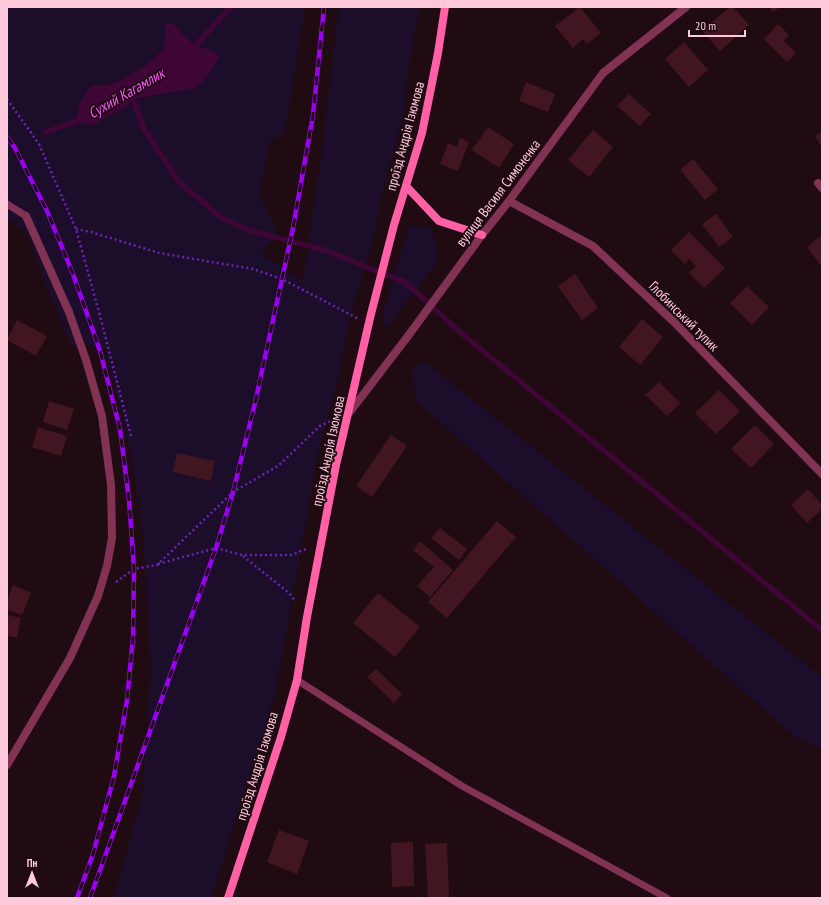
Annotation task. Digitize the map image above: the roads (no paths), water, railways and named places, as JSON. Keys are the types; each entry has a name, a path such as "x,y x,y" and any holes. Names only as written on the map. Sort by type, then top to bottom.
{"street":[{"name":"проїзд Андрія Ізюмова","path":"228,898 281,737 297,680 307,617 336,465 371,314 394,225 422,133 438,53 445,7"},
{"name":"вулиця Василя Симоненка","path":"349,413 509,201 603,73 686,7"},
{"path":"406,186 439,221 482,235"},
{"name":"Глобинський тупик","path":"509,201 593,246 674,322 822,474"},
{"path":"7,764 70,658 98,596 107,566 112,538 111,485 102,416 86,360 69,312 26,216"}],"lane":[{"path":"7,204 26,216"},
{"path":"297,680 462,786 667,898"}],"water":[{"path":"166,23 176,26 185,37 194,44 213,51 219,56 206,79 194,89 136,98 123,108 93,125 77,121 83,96 90,87 111,84 124,78 139,70 158,55 165,44"}],"waterway":[{"name":"Сухий Кагамлик","path":"192,49 231,7"},
{"path":"131,93 144,129 179,182 222,218 251,231 324,250 405,282 460,332 822,630"},
{"name":"Сухий Кагамлик","path":"46,132 77,121 83,117"}],"railway":[{"path":"90,898 216,548 233,492 255,403 293,228 313,115 324,7"},
{"path":"7,137 15,148 47,211 73,274 100,351 120,429 129,500 134,569 133,638 127,700 114,776 93,854 77,898"}]}
